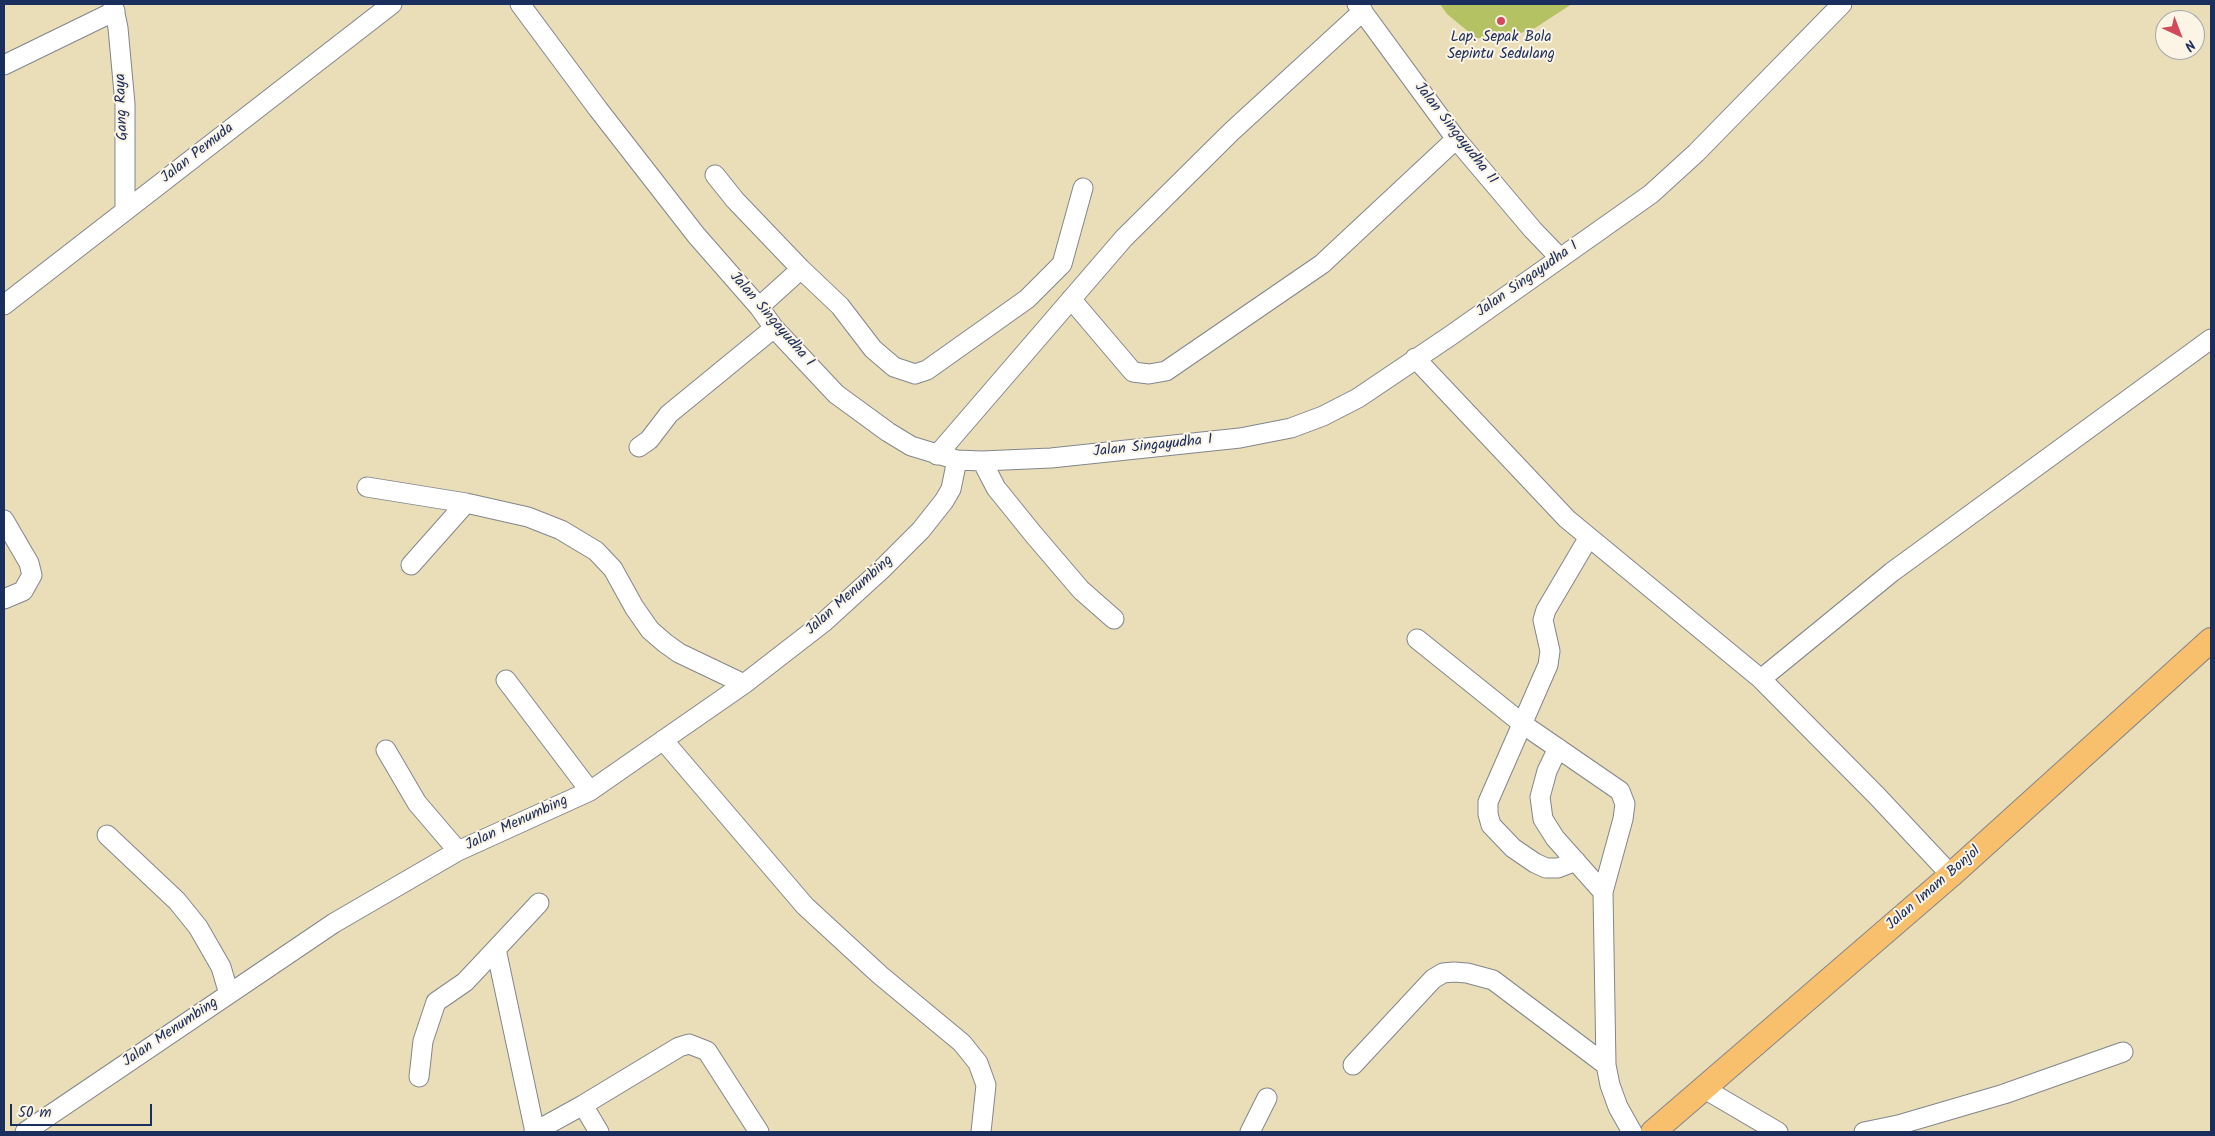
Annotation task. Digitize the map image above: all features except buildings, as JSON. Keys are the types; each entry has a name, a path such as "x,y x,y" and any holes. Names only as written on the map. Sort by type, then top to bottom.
{"main road":[{"name":"Jalan Imam Bonjol","path":"1653,1132 1951,875 2211,640"}],"street":[{"name":"Jalan Pemuda","path":"4,305 392,4"},
{"name":"Jalan Singayudha I","path":"520,4 598,109 696,235 759,307 774,328 836,394 888,432 911,446 957,460 982,462 1150,449 1240,438 1291,428 1323,416 1358,398 1560,258 1670,178 1842,4"},
{"name":"Gang Raya","path":"114,7 125,104 125,210"},
{"path":"4,65 114,7"},
{"path":"937,455 1124,238 1360,8"},
{"name":"Jalan Singayudha II","path":"1360,8 1456,139 1533,230 1560,258"},
{"path":"1071,299 1133,372 1149,374 1166,371 1322,264 1456,139"},
{"path":"716,175 735,200 801,270 840,306 873,349 894,367 915,374 927,370 1027,299 1062,264 1083,188"},
{"path":"759,307 801,270"},
{"path":"639,448 649,440 669,414 774,328"},
{"path":"1761,679 1892,572 2211,339"},
{"path":"1415,358 1567,519 1761,679 1877,796 1951,875"},
{"name":"Jalan Menumbing","path":"25,1132 334,923 458,851 590,791 744,684 824,622 921,530 951,489 957,460"},
{"path":"982,462 996,488 1080,590 1114,619"},
{"path":"367,487 466,503 528,517 561,530 596,551 613,569 634,607 650,630 665,643 679,653 744,684"},
{"path":"411,565 466,503"},
{"path":"4,520 29,563 32,575 23,590 4,599"},
{"path":"1576,861 1558,868 1546,868 1513,848 1491,825 1488,814 1488,802 1524,724 1548,665 1550,651 1543,620 1546,610 1589,537"},
{"path":"1417,639 1524,724 1620,791 1625,804 1623,820 1603,892 1606,1065 1610,1085 1618,1106 1632,1132"},
{"path":"506,680 590,791"},
{"path":"664,740 805,906 967,1050 978,1063 986,1085 981,1132"},
{"path":"1558,748 1547,771 1540,797 1543,819 1555,838 1603,892"},
{"path":"386,750 417,803 458,851"},
{"path":"107,835 178,901 198,927 221,967 229,994"},
{"path":"419,1077 423,1041 436,1002 465,982 539,903"},
{"path":"496,949 497,964 534,1132 583,1106 679,1047 689,1044 707,1051 759,1132"},
{"path":"1353,1065 1433,978 1454,972 1467,973 1493,980 1606,1065"},
{"path":"1864,1132 1898,1125 2004,1094 2123,1052"},
{"path":"1703,1088 1778,1132"},
{"path":"1250,1132 1267,1098"},
{"path":"583,1106 598,1132"}],"green space":[{"name":"Lap. Sepak Bola Sepintu Sedulang","path":"1440,4 1572,4 1535,28 1504,39 1476,38 1447,14"}],"place":[{"name":"Lap. Sepak Bola Sepintu Sedulang","path":"1501,21"}]}
